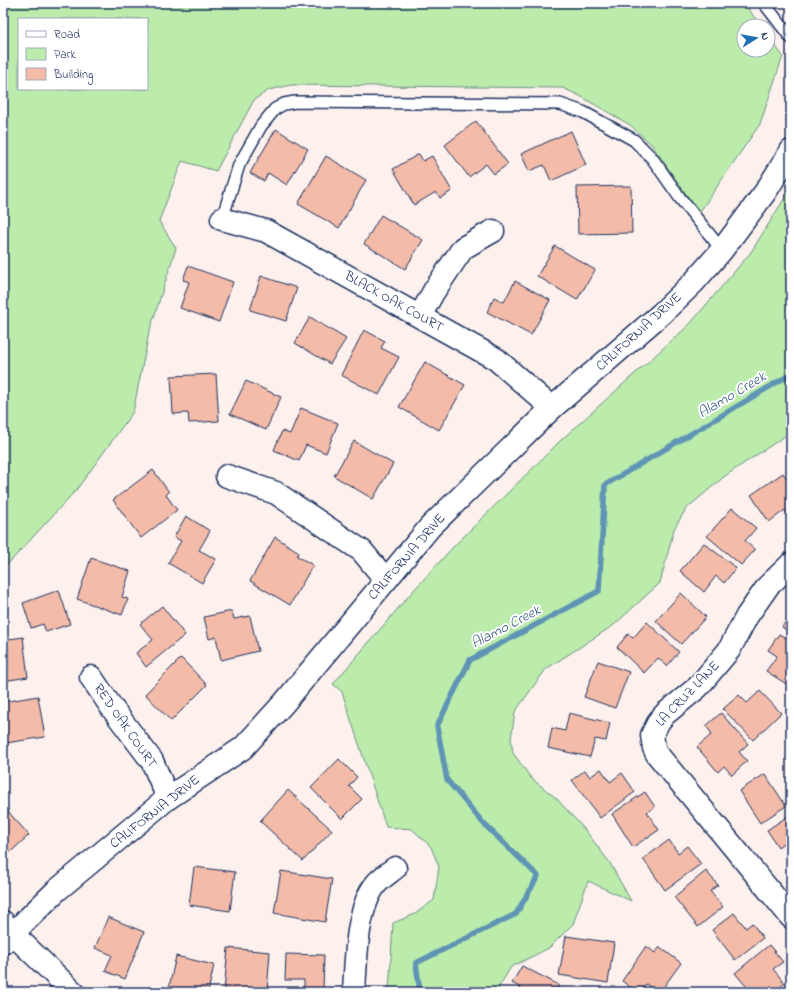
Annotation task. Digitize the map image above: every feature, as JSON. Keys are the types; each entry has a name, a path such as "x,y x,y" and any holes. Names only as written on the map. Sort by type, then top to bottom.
{"street":[{"name":"CALIFORNIA DRIVE","path":"6,933 168,798 243,748 284,703 430,527 552,408 662,313 694,282 722,250 766,190 791,151"},
{"name":"BLACK OAK COURT","path":"222,219 266,231 496,359 552,408"},
{"path":"420,316 434,291 463,248 493,231"},
{"path":"227,476 276,493 362,550 386,580"},
{"name":"LA CRUZ LANE","path":"791,564 768,586 747,616 729,650 698,687 658,721 652,735 654,748 657,754 791,918"},
{"name":"RED OAK COURT","path":"91,677 112,708 152,761 168,798"},
{"path":"354,992 360,931 365,904 376,884 395,868"},
{"path":"6,933 73,992"}],"lane":[{"path":"764,3 791,38"},
{"path":"222,219 238,165 261,126 275,109 284,104 303,102 560,104 583,112 634,140 652,158 680,198 722,250"}],"green space":[{"path":"3,3 744,3 755,18 736,18 736,58 776,58 776,47 783,56 760,124 699,213 652,145 630,125 580,96 563,88 291,85 269,90 254,100 216,171 182,161 159,221 176,248 149,333 133,412 77,489 10,562 3,567"},
{"path":"791,188 791,432 725,476 686,509 674,529 660,583 614,625 546,669 515,712 511,739 513,753 531,778 556,798 586,831 610,863 631,901 588,881 573,924 549,948 511,967 499,987 498,992 389,992 393,923 415,914 434,900 439,867 431,847 412,829 386,827 342,692 333,684 454,546 561,440 689,325 751,252"}],"building":[{"path":"476,121 508,164 494,174 486,164 469,177 445,145"},
{"path":"276,129 308,149 287,185 268,173 264,181 250,173"},
{"path":"571,131 586,165 551,181 544,165 529,171 521,154"},
{"path":"419,154 423,161 432,156 452,191 440,198 436,192 414,205 393,169"},
{"path":"326,156 366,180 339,228 298,204"},
{"path":"631,186 632,233 578,234 577,187"},
{"path":"381,215 423,240 405,269 364,244"},
{"path":"555,246 595,270 577,300 537,276"},
{"path":"188,266 233,282 219,322 180,308 189,282 183,280"},
{"path":"261,276 297,288 286,321 250,310"},
{"path":"515,281 550,300 531,335 487,312 494,297 504,302"},
{"path":"310,317 346,339 330,364 295,343"},
{"path":"364,330 385,341 381,348 399,357 379,395 341,375"},
{"path":"425,362 465,385 439,430 399,407"},
{"path":"216,374 219,421 189,423 188,413 173,414 171,376"},
{"path":"246,381 281,397 266,430 230,414"},
{"path":"301,408 338,423 326,453 306,445 299,461 274,450 282,431 290,434"},
{"path":"354,441 393,464 373,499 334,476"},
{"path":"153,470 169,492 166,495 177,510 141,538 113,500"},
{"path":"783,473 791,485 791,518 785,510 769,522 751,495"},
{"path":"732,508 756,528 745,541 755,550 741,565 707,536"},
{"path":"186,516 210,531 199,550 216,559 202,583 168,563 181,541 174,537"},
{"path":"275,537 299,552 297,556 313,565 290,605 250,581"},
{"path":"704,543 736,568 724,583 716,576 704,592 680,571"},
{"path":"91,558 130,571 122,597 128,599 122,615 77,599"},
{"path":"59,590 70,624 46,632 43,624 31,628 23,603"},
{"path":"681,593 706,617 681,644 656,621"},
{"path":"162,606 185,635 146,667 136,653 153,640 140,624"},
{"path":"232,611 234,619 250,616 258,651 221,660 216,637 209,639 204,617"},
{"path":"791,614 791,634 782,627"},
{"path":"647,622 679,652 667,666 658,658 644,673 617,647 628,634 633,638"},
{"path":"779,634 791,641 791,687 766,671 777,656 768,650"},
{"path":"23,637 28,677 3,681 3,640"},
{"path":"181,658 207,685 171,721 145,694"},
{"path":"598,661 629,672 615,708 584,697"},
{"path":"760,691 781,713 753,740 723,709 739,695 747,703"},
{"path":"38,696 45,737 6,743 3,727 3,702"},
{"path":"569,713 610,723 606,741 595,739 590,757 548,748 552,728 565,731"},
{"path":"721,713 748,744 739,752 747,761 732,775 724,766 718,772 697,747 712,734 706,726"},
{"path":"339,759 357,777 349,786 362,799 342,819 311,788"},
{"path":"601,769 610,782 622,773 635,792 600,818 572,780 585,770 590,777"},
{"path":"765,774 786,806 760,823 739,791"},
{"path":"288,790 332,830 303,861 260,821"},
{"path":"645,792 655,807 647,812 659,830 633,847 612,814"},
{"path":"4,807 29,835 3,859 3,808"},
{"path":"791,814 791,844 788,840 778,847 767,830"},
{"path":"669,840 678,853 687,846 701,864 665,890 643,859"},
{"path":"194,867 235,872 230,911 189,905"},
{"path":"281,871 332,879 325,922 274,913"},
{"path":"706,871 718,885 710,891 723,907 698,927 674,897"},
{"path":"734,913 746,928 752,923 763,938 735,960 712,930"},
{"path":"108,917 144,932 125,979 105,971 112,955 95,948"},
{"path":"566,936 614,943 608,983 559,975"},
{"path":"769,945 783,962 773,969 785,983 774,992 751,992 735,973"},
{"path":"646,946 655,953 660,947 681,963 660,992 657,992 646,984 640,992 637,992 622,981"},
{"path":"228,948 270,952 267,992 224,991"},
{"path":"286,954 324,955 323,992 304,992 304,980 285,980"},
{"path":"176,956 214,965 208,992 168,992"},
{"path":"522,966 559,985 555,992 518,992 521,988 512,983"}],"waterway":[{"name":"Alamo Creek","path":"420,992 416,963 516,914 538,876 484,824 447,780 437,726 470,660 599,591 605,485 791,374"}]}
